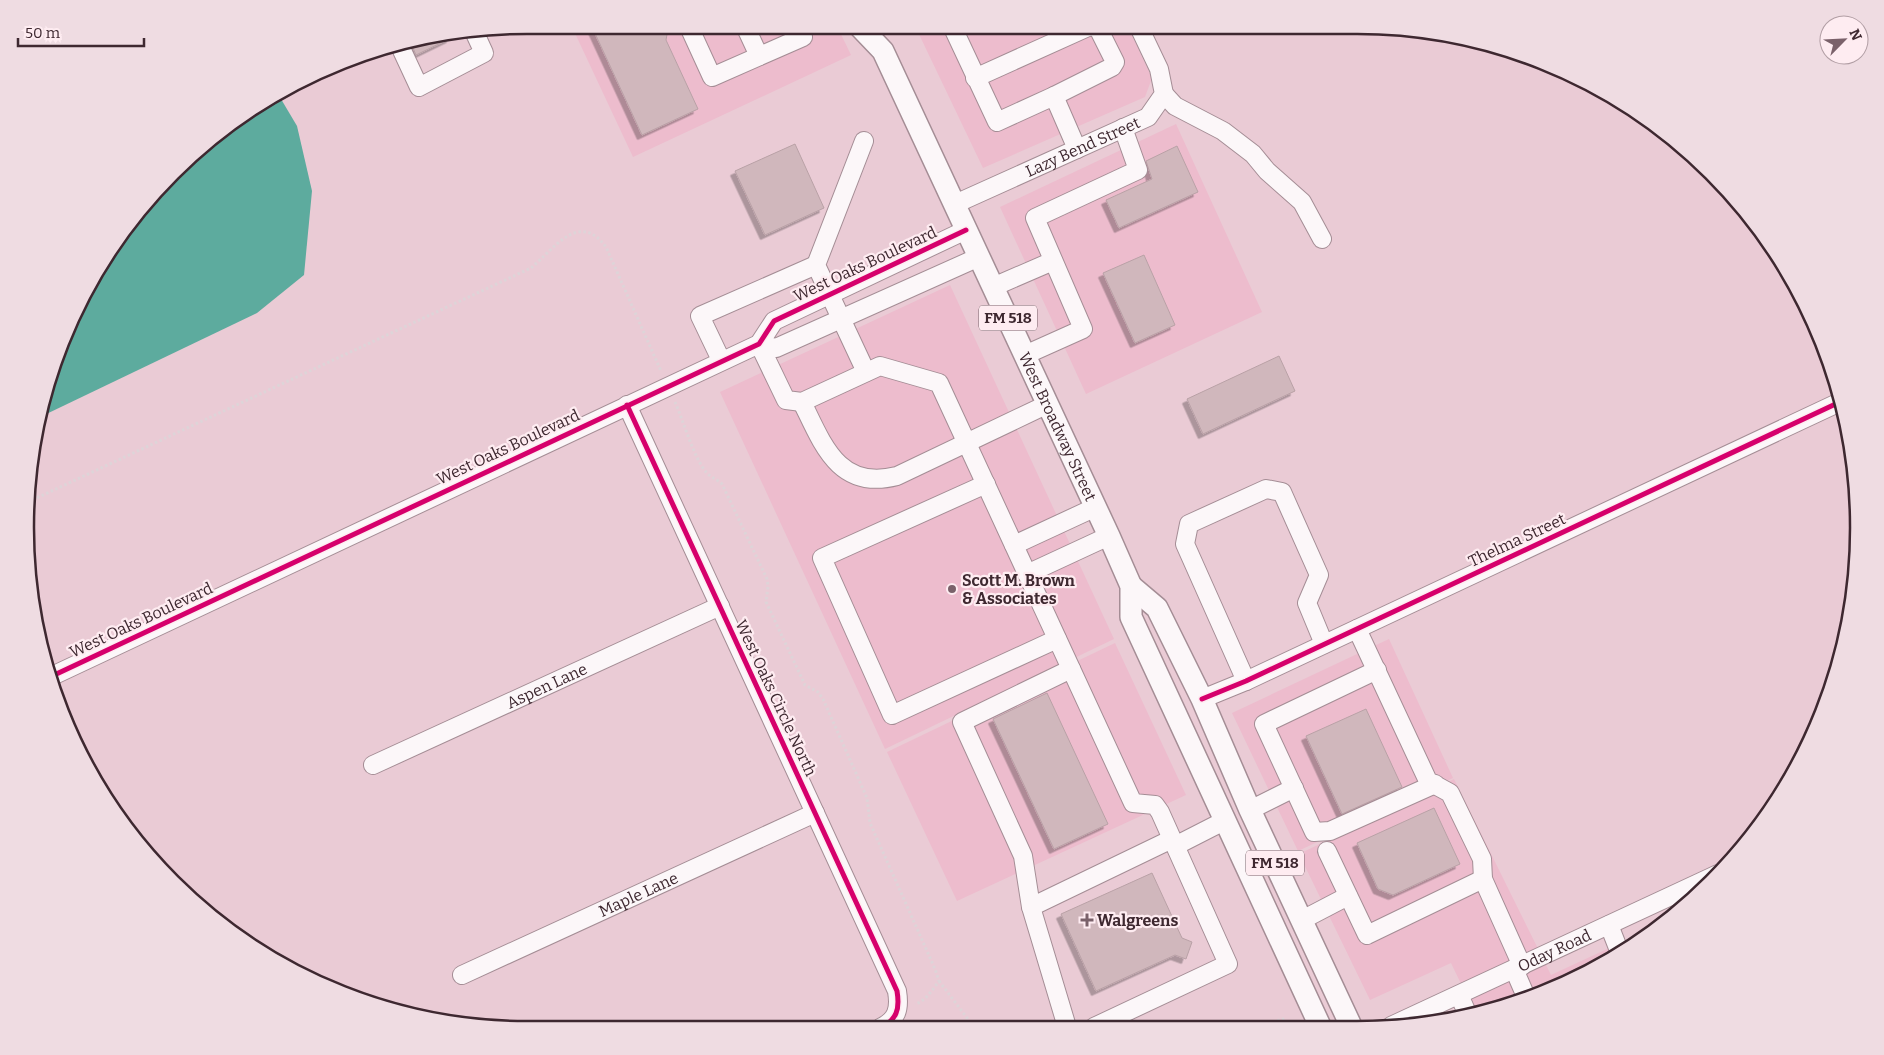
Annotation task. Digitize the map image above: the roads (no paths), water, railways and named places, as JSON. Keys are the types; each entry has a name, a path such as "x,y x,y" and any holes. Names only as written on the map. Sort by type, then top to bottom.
{"main road":[{"name":"West Broadway Street","path":"867,34 884,51"},
{"name":"West Broadway Street","path":"882,34 884,51 1131,586 1131,617 1318,1021"},
{"name":"West Broadway Street","path":"1131,586 1157,608 1202,699 1250,810 1350,1021"}],"street":[{"path":"693,34 712,77 803,37 802,34"},
{"path":"749,34 759,56"},
{"path":"955,34 997,122 1112,67 1115,62 1101,34"},
{"path":"975,78 1072,34"},
{"path":"1142,34 1159,69 1164,94 1174,106 1222,131 1253,154 1267,171 1302,202 1322,239"},
{"path":"402,50 419,87 484,53 477,37"},
{"name":"Lazy Bend Street","path":"955,204 1148,117 1164,94"},
{"path":"1054,96 1077,149"},
{"path":"1025,355 1083,328 1035,218 1138,170 1123,128"},
{"path":"721,360 700,316 816,265 864,141"},
{"name":"West Oaks Boulevard","path":"56,673 721,360 759,344 774,321 966,230"},
{"name":"West Oaks Boulevard","path":"759,344 776,348 979,257"},
{"path":"993,287 1054,261"},
{"path":"816,265 830,296"},
{"name":"West Oaks Boulevard","path":"830,296 840,319"},
{"path":"840,319 866,372"},
{"path":"759,344 786,400 802,402 880,366 939,384 1133,803 1156,805 1228,964 1107,1021"},
{"path":"802,402 823,446 834,460 854,475 881,480 897,476 1048,404"},
{"name":"West Oaks Circle North","path":"627,405 897,991 899,1004 896,1016 889,1021"},
{"name":"Thelma Street","path":"1202,699 1246,681 1834,405"},
{"path":"986,484 822,558 892,715 1057,639"},
{"path":"1246,681 1185,544 1188,524 1266,489 1282,492 1319,574 1307,603 1324,644"},
{"path":"1014,545 1096,507"},
{"path":"1027,574 1109,536"},
{"name":"Aspen Lane","path":"373,765 720,606"},
{"path":"1357,629 1428,781 1450,793 1482,859 1483,879 1518,968 1525,991"},
{"path":"1065,1021 1031,907 1023,856 962,722 1071,669"},
{"path":"1376,670 1264,724 1314,832 1330,831 1434,784"},
{"path":"1250,810 1294,788"},
{"name":"Maple Lane","path":"462,975 815,813"},
{"path":"1031,907 1224,821"},
{"path":"1327,851 1367,935 1483,879"},
{"name":"Oday Road","path":"1412,1018 1700,882"},
{"path":"1302,920 1348,896"},
{"path":"1610,925 1618,946"},
{"path":"1459,995 1465,1009"}],"place":[{"name":"Scott M. Brown & Associates","path":"952,589"},
{"name":"Walgreens","path":"1087,920"}]}
